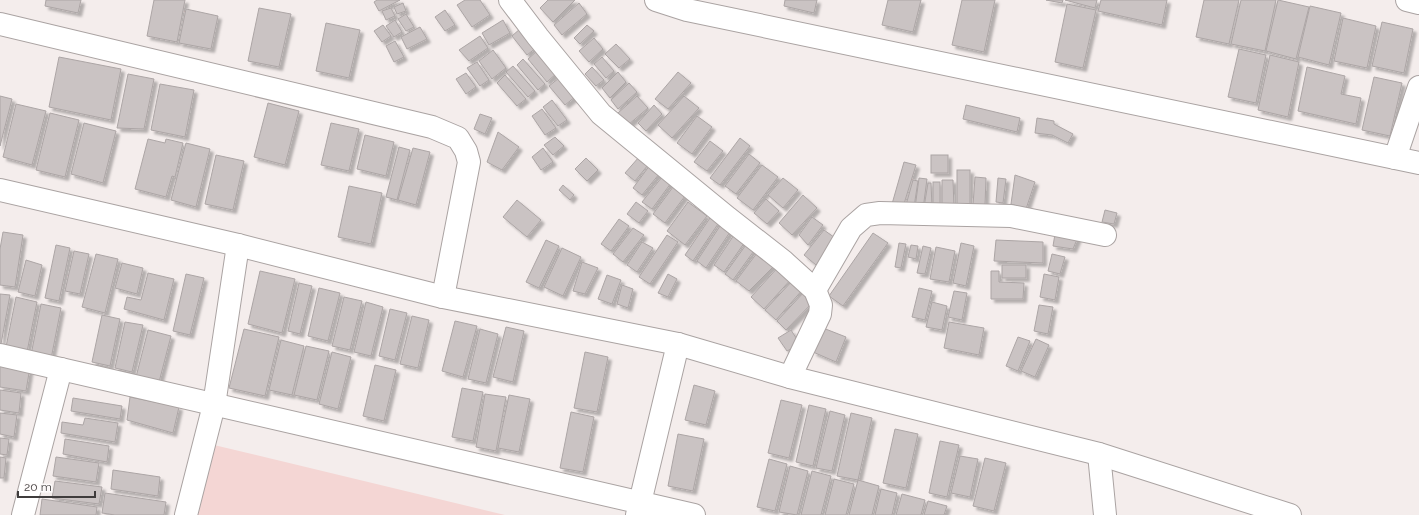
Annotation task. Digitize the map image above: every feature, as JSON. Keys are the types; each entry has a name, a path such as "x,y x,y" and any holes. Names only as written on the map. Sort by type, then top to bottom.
{"street":[{"path":"510,0 601,114 783,261 815,290 821,306 820,314 790,377"},
{"path":"656,0 687,10 1419,163"},
{"path":"1407,0 1419,3"},
{"path":"0,24 432,127 458,138 466,151 469,162 443,297"},
{"path":"1395,158 1419,87"},
{"path":"0,190 238,245 443,297 678,344 790,377 1099,454 1279,513"},
{"path":"815,290 851,228 866,215 880,213 1011,216 1105,235"},
{"path":"186,515 214,405 238,245"},
{"path":"639,509 678,344"},
{"path":"0,355 214,405 639,509 694,515"},
{"path":"23,515 61,369"},
{"path":"1099,454 1105,515"}],"shaded area":[{"path":"214,445 505,515 196,515"}],"building":[{"path":"46,0 81,0 78,13 45,6"},
{"path":"154,0 185,0 177,42 147,36"},
{"path":"377,0 400,0 379,11 374,2"},
{"path":"465,0 480,0 490,15 472,27 457,5"},
{"path":"548,0 575,0 553,22 540,8"},
{"path":"785,0 817,0 814,13 784,6"},
{"path":"888,0 921,0 913,32 882,25"},
{"path":"962,0 995,0 984,52 952,45"},
{"path":"1046,0 1063,0 1062,3"},
{"path":"1065,0 1097,0 1095,8"},
{"path":"1101,0 1167,0 1162,25 1098,11"},
{"path":"1204,0 1239,0 1229,44 1196,37"},
{"path":"1241,0 1276,0 1265,51 1231,44"},
{"path":"1278,0 1309,7 1296,59 1266,51"},
{"path":"403,3 406,11 397,14 394,7"},
{"path":"579,3 587,14 562,35 554,25"},
{"path":"1067,4 1096,10 1083,68 1055,62"},
{"path":"1310,6 1341,13 1329,65 1298,57"},
{"path":"259,8 291,14 279,67 248,61"},
{"path":"391,8 395,16 386,20 382,11"},
{"path":"186,9 218,16 211,49 179,43"},
{"path":"445,10 455,25 445,31 435,17"},
{"path":"406,14 414,27 406,31 398,19"},
{"path":"1343,18 1376,26 1367,68 1334,61"},
{"path":"395,20 402,32 394,37 386,26"},
{"path":"503,20 510,33 489,45 482,33"},
{"path":"1382,22 1413,29 1404,73 1372,66"},
{"path":"326,23 360,30 349,78 316,71"},
{"path":"383,25 391,36 382,42 374,31"},
{"path":"587,25 594,31 580,44 574,38"},
{"path":"420,27 427,39 407,49 401,37"},
{"path":"521,28 536,48 527,55 512,36"},
{"path":"480,36 488,48 469,61 459,50"},
{"path":"594,38 603,49 589,62 579,51"},
{"path":"395,41 404,57 394,62 386,46"},
{"path":"616,44 630,59 619,68 605,54"},
{"path":"1239,49 1266,55 1256,103 1228,97"},
{"path":"493,50 506,68 492,79 479,61"},
{"path":"538,50 557,73 547,82 528,59"},
{"path":"1270,55 1299,62 1288,117 1258,110"},
{"path":"59,57 121,69 111,120 49,107"},
{"path":"602,57 614,71 606,78 594,64"},
{"path":"523,59 545,84 538,90 517,65"},
{"path":"477,62 489,80 480,86 467,68"},
{"path":"513,66 535,91 528,97 506,72"},
{"path":"592,67 604,80 596,86 585,74"},
{"path":"1307,67 1345,76 1341,94 1361,98 1356,124 1298,111"},
{"path":"618,72 626,82 610,98 602,88"},
{"path":"678,72 691,83 668,109 655,99"},
{"path":"466,73 476,87 466,94 456,79"},
{"path":"128,74 154,79 144,129 117,128"},
{"path":"505,75 526,99 517,106 497,83"},
{"path":"1374,77 1402,83 1390,136 1362,130"},
{"path":"559,78 575,97 565,105 549,86"},
{"path":"629,83 637,92 618,109 611,100"},
{"path":"160,84 194,90 185,137 151,130"},
{"path":"0,96 12,99 0,146"},
{"path":"637,96 648,108 628,125 618,113"},
{"path":"684,96 699,108 672,138 658,125"},
{"path":"552,100 567,120 558,126 543,107"},
{"path":"268,103 299,111 285,165 254,157"},
{"path":"16,104 46,111 32,165 3,157"},
{"path":"654,105 662,114 646,131 638,123"},
{"path":"966,105 1020,118 1017,132 963,119"},
{"path":"542,109 556,128 545,135 532,116"},
{"path":"50,113 79,120 65,177 36,170"},
{"path":"480,114 492,118 485,134 474,129"},
{"path":"697,116 712,127 692,154 677,143"},
{"path":"1037,118 1054,121 1054,124 1073,134 1068,143 1052,135 1035,133"},
{"path":"84,123 116,131 103,183 71,174"},
{"path":"331,123 359,129 349,171 321,165"},
{"path":"498,132 519,147 502,170 487,162"},
{"path":"365,135 394,142 386,176 357,169"},
{"path":"555,137 564,146 553,155 544,145"},
{"path":"740,138 750,146 720,185 710,178"},
{"path":"148,139 165,143 166,139 183,143 175,177 172,176 166,197 135,189"},
{"path":"710,141 723,151 707,171 694,162"},
{"path":"186,143 210,149 196,207 171,200"},
{"path":"399,147 410,150 397,200 386,197"},
{"path":"413,148 430,152 416,205 398,200"},
{"path":"543,148 553,162 541,170 532,157"},
{"path":"749,154 760,163 736,194 725,186"},
{"path":"216,155 244,161 233,210 205,204"},
{"path":"931,155 948,155 948,173 931,173"},
{"path":"639,157 648,165 635,181 625,173"},
{"path":"586,158 598,170 587,181 575,169"},
{"path":"904,162 916,165 903,207 892,204"},
{"path":"650,165 660,173 642,195 633,188"},
{"path":"762,165 778,177 753,210 737,198"},
{"path":"957,170 970,170 970,209 957,209"},
{"path":"1015,175 1035,182 1026,209 1011,204"},
{"path":"662,177 671,183 652,209 642,202"},
{"path":"975,177 986,178 985,205 973,205"},
{"path":"783,178 798,190 783,208 768,195"},
{"path":"919,178 927,179 923,209 915,208"},
{"path":"998,178 1006,179 1003,203 996,202"},
{"path":"913,180 918,181 914,207 906,205"},
{"path":"942,180 953,180 954,208 942,208"},
{"path":"933,182 940,182 940,209 933,209"},
{"path":"928,183 931,183 932,208 924,207"},
{"path":"563,185 574,195 570,200 559,190"},
{"path":"349,186 382,193 371,244 338,237"},
{"path":"673,187 685,196 665,223 653,214"},
{"path":"803,195 817,208 792,235 779,223"},
{"path":"766,199 779,211 767,224 754,213"},
{"path":"517,200 541,220 527,237 503,217"},
{"path":"636,202 648,211 639,223 627,214"},
{"path":"688,202 707,216 685,245 667,231"},
{"path":"1105,210 1117,213 1114,224 1102,222"},
{"path":"712,215 720,221 693,261 685,255"},
{"path":"812,217 823,225 808,245 799,235"},
{"path":"619,219 629,226 611,251 601,244"},
{"path":"722,223 732,229 706,268 697,261"},
{"path":"633,228 644,235 623,262 613,254"},
{"path":"1056,228 1078,237 1073,249 1053,246"},
{"path":"824,230 838,240 816,265 804,255"},
{"path":"3,232 23,235 15,287 0,285 0,249"},
{"path":"736,232 747,239 724,272 714,265"},
{"path":"873,233 888,243 843,306 829,296"},
{"path":"667,235 678,242 650,284 639,277"},
{"path":"546,240 559,246 539,288 526,282"},
{"path":"996,240 1043,242 1043,263 994,261"},
{"path":"642,242 653,248 637,272 627,265"},
{"path":"748,242 756,248 733,280 725,274"},
{"path":"899,243 906,244 901,268 895,267"},
{"path":"961,243 974,246 966,286 953,283"},
{"path":"56,245 70,248 59,301 45,298"},
{"path":"911,245 918,246 916,259 908,257"},
{"path":"923,246 931,248 925,274 917,273"},
{"path":"936,247 955,251 949,282 930,279"},
{"path":"562,248 581,257 563,296 544,287"},
{"path":"760,249 778,262 749,291 736,281"},
{"path":"74,251 89,254 80,294 65,291"},
{"path":"96,254 118,259 105,313 82,307"},
{"path":"1052,254 1065,257 1060,274 1048,271"},
{"path":"26,260 42,265 35,296 18,292"},
{"path":"582,262 598,268 585,294 573,291"},
{"path":"122,263 143,268 137,294 115,288"},
{"path":"780,265 793,277 764,309 751,297"},
{"path":"1002,265 1026,265 1026,278 1002,278"},
{"path":"260,271 295,279 282,333 248,324"},
{"path":"991,271 999,271 999,282 1024,283 1023,299 991,299"},
{"path":"148,273 174,279 164,320 124,309 127,297 141,300"},
{"path":"186,274 204,278 190,335 173,331"},
{"path":"668,274 677,279 668,297 658,293"},
{"path":"1044,274 1059,277 1055,300 1040,297"},
{"path":"607,275 621,280 612,304 598,299"},
{"path":"794,279 804,288 776,320 765,310"},
{"path":"299,283 312,286 300,334 288,331"},
{"path":"622,285 633,289 628,308 617,304"},
{"path":"319,288 340,293 328,341 308,336"},
{"path":"919,288 932,291 925,320 912,317"},
{"path":"805,291 815,300 786,330 777,321"},
{"path":"954,291 967,293 962,320 948,317"},
{"path":"0,294 10,295 1,344 0,344"},
{"path":"16,297 37,302 26,357 5,352"},
{"path":"344,297 362,301 350,350 332,346"},
{"path":"366,302 383,307 371,356 354,352"},
{"path":"932,302 947,306 942,330 926,327"},
{"path":"41,304 61,308 51,359 31,355"},
{"path":"1039,305 1053,307 1048,334 1034,331"},
{"path":"390,309 407,313 395,360 379,356"},
{"path":"102,315 120,319 110,366 92,362"},
{"path":"412,316 429,320 418,368 400,364"},
{"path":"455,321 477,326 463,377 442,371"},
{"path":"125,322 143,325 132,372 115,368"},
{"path":"949,322 984,328 979,355 944,348"},
{"path":"506,327 524,331 513,382 493,377"},
{"path":"823,328 846,337 836,362 813,352"},
{"path":"244,329 279,337 265,396 229,388"},
{"path":"480,329 498,334 486,383 468,379"},
{"path":"148,330 171,336 158,386 135,381"},
{"path":"791,330 800,344 787,351 778,338"},
{"path":"1018,337 1030,341 1018,371 1006,366"},
{"path":"1036,339 1049,345 1035,377 1021,371"},
{"path":"281,340 304,346 292,395 269,390"},
{"path":"306,346 329,351 317,400 294,395"},
{"path":"332,352 351,357 338,409 319,404"},
{"path":"585,352 608,357 597,412 574,408"},
{"path":"0,363 30,367 26,391 0,387"},
{"path":"375,365 396,370 384,421 363,416"},
{"path":"694,385 715,391 706,425 685,420"},
{"path":"462,388 483,392 473,441 452,437"},
{"path":"0,390 21,393 19,413 0,410"},
{"path":"485,394 506,397 496,451 476,447"},
{"path":"509,395 530,399 519,452 498,448"},
{"path":"130,397 179,407 173,433 127,420"},
{"path":"73,398 122,406 120,419 71,411"},
{"path":"781,400 802,405 789,458 768,453"},
{"path":"809,405 826,409 813,466 796,462"},
{"path":"830,411 845,415 832,471 816,468"},
{"path":"571,412 594,417 583,472 560,468"},
{"path":"0,413 17,415 14,437 0,434"},
{"path":"851,413 872,418 858,480 837,476"},
{"path":"85,418 118,423 115,442 61,433 62,422 83,425"},
{"path":"895,429 918,434 906,488 883,483"},
{"path":"678,434 704,439 693,491 668,486"},
{"path":"0,438 9,439 7,455 0,454"},
{"path":"65,439 109,446 107,462 63,454"},
{"path":"940,441 959,445 947,497 929,493"},
{"path":"960,456 978,459 970,497 951,493"},
{"path":"0,457 6,458 4,478 0,478"},
{"path":"56,457 99,463 96,482 53,476"},
{"path":"985,458 1006,463 994,511 973,506"},
{"path":"769,459 787,464 775,511 757,507"},
{"path":"790,466 808,471 797,515 779,512"},
{"path":"113,470 160,477 158,496 111,489"},
{"path":"812,471 831,476 821,515 801,515"},
{"path":"834,479 854,484 846,515 825,515"},
{"path":"858,480 879,486 872,515 849,515"},
{"path":"55,481 102,487 99,504 52,498"},
{"path":"881,489 897,493 892,515 875,515"},
{"path":"105,493 166,502 164,515 115,515 102,513"},
{"path":"902,494 925,500 921,515 896,515"},
{"path":"42,499 97,507 96,515 40,515"},
{"path":"928,501 947,506 944,515 924,515"}]}
